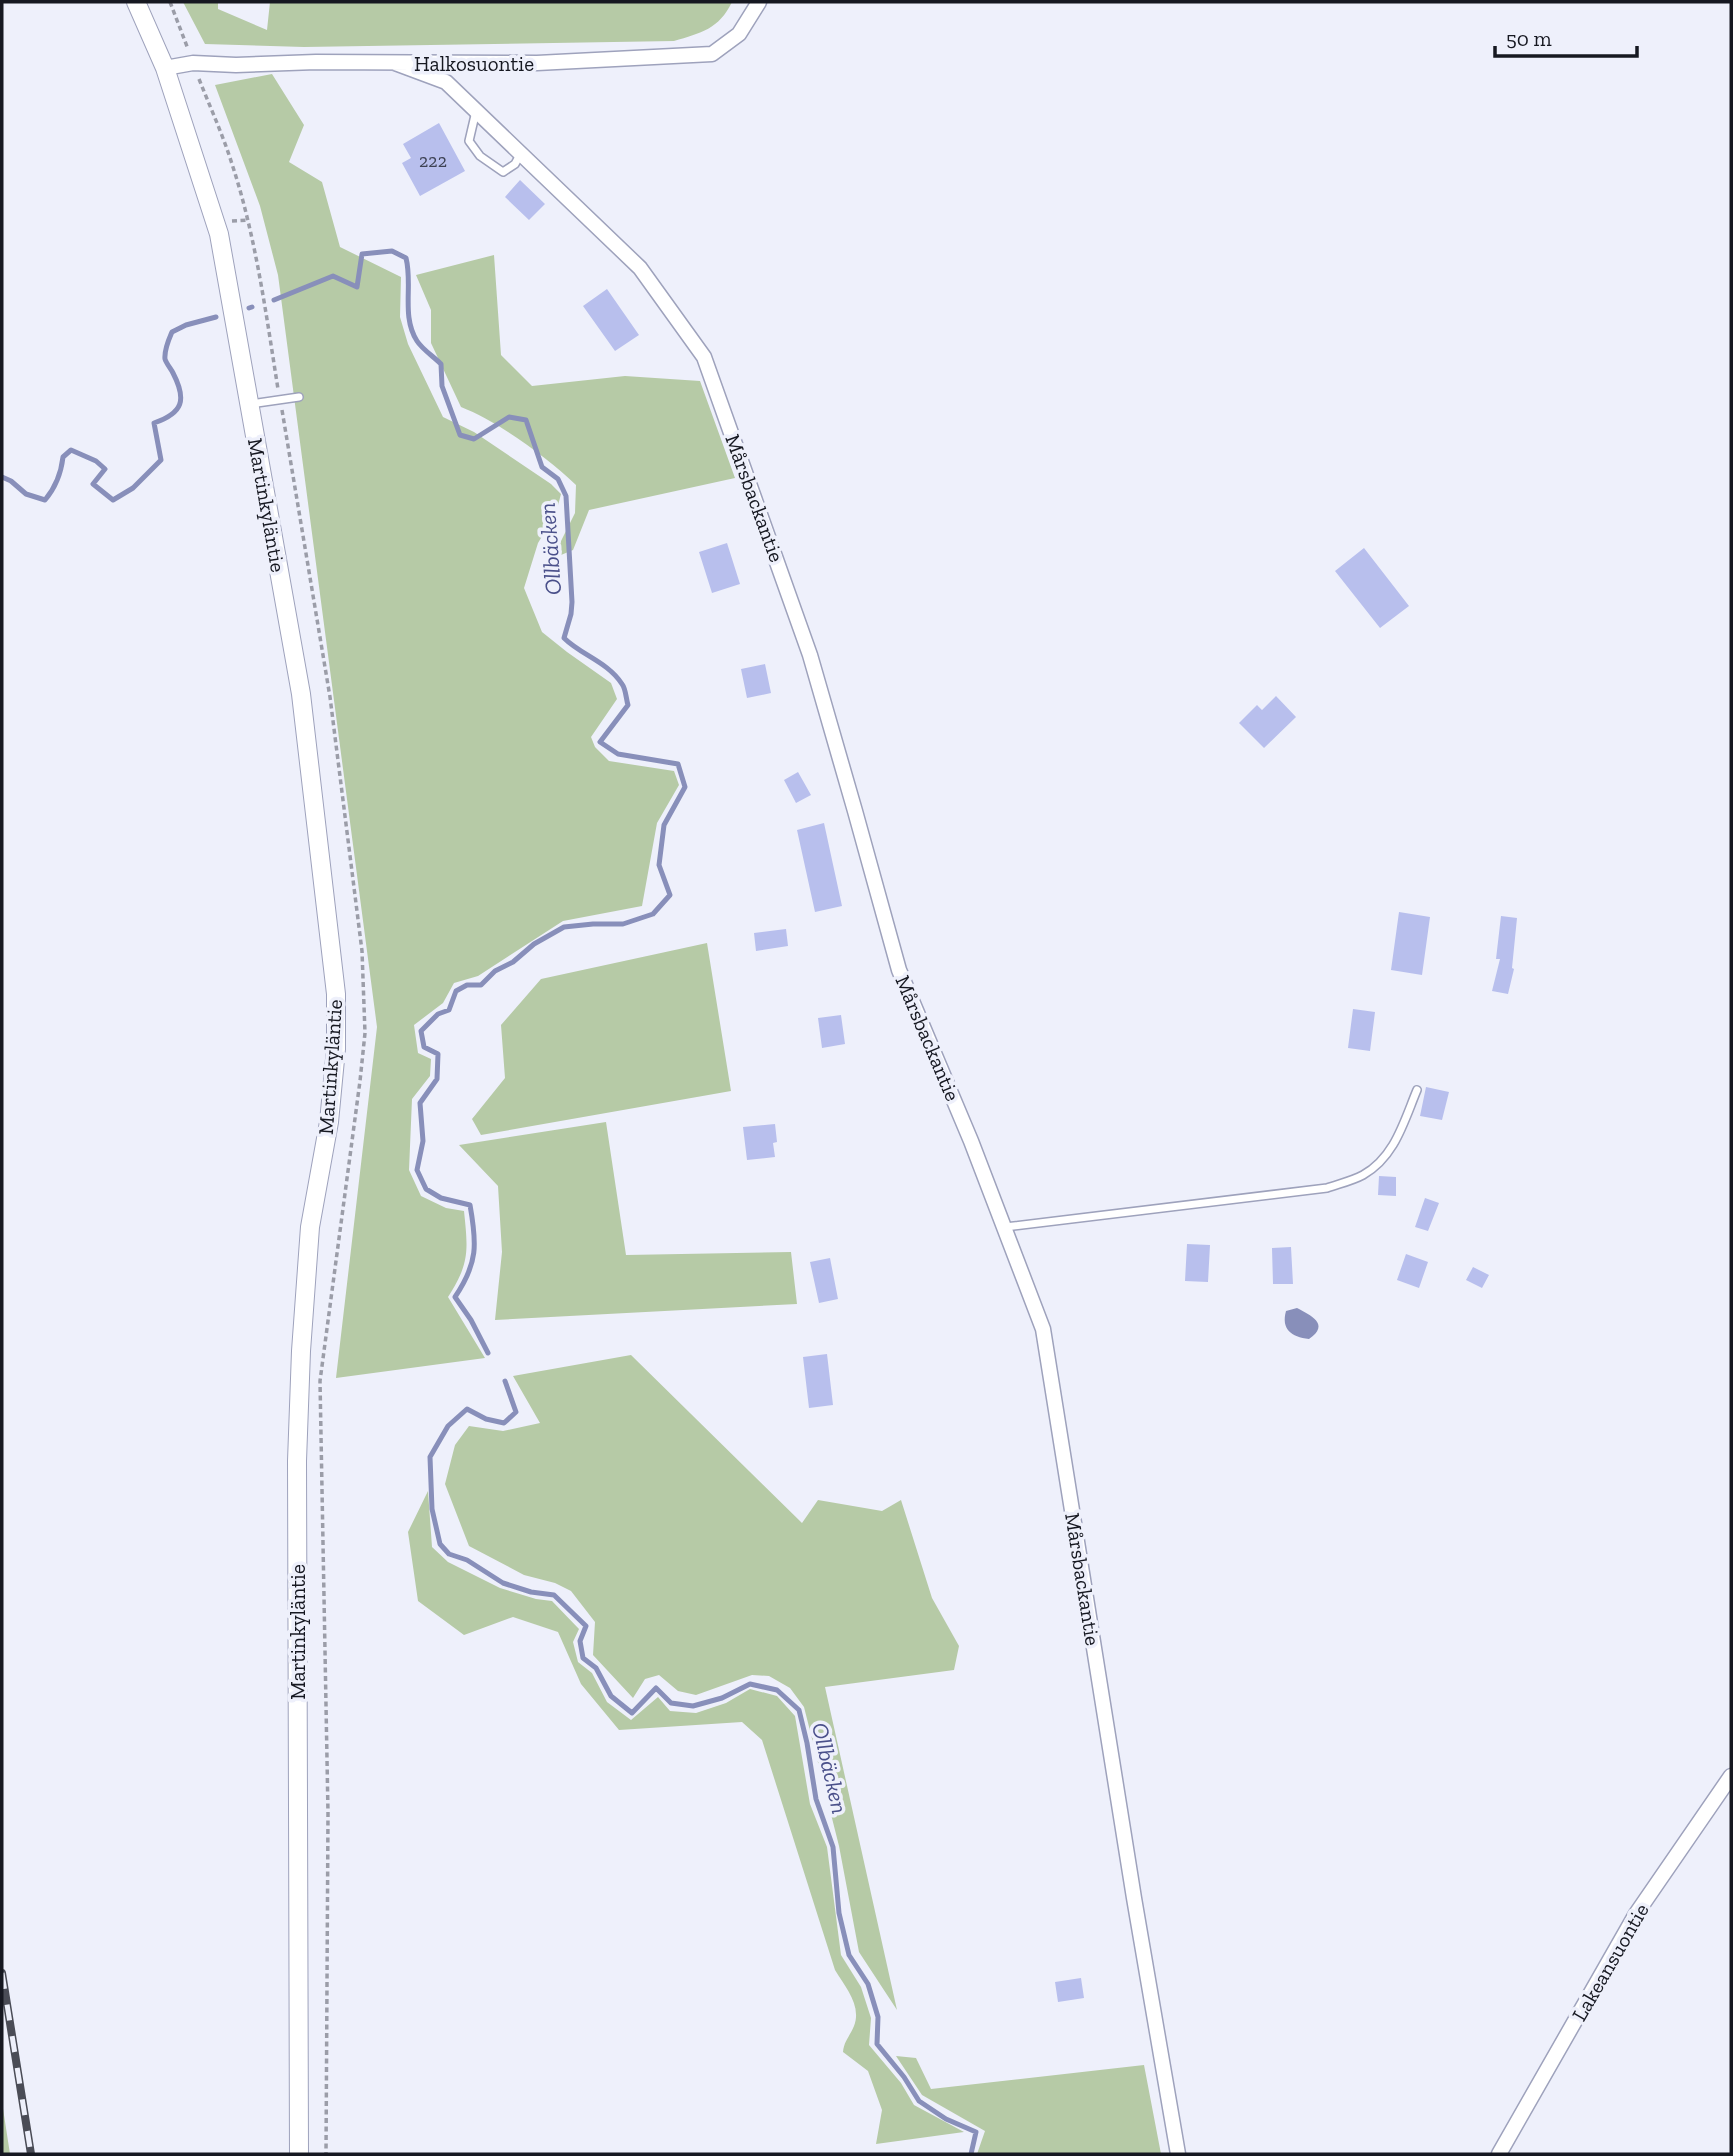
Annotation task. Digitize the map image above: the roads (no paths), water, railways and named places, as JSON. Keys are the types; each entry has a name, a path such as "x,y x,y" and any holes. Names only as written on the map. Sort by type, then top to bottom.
{"street":[{"name":"Martinkyläntie","path":"136,2 165,68 219,234 301,694 337,993 336,1049 329,1122 310,1227 301,1351 297,1461 299,2154"},
{"name":"Halkosuontie","path":"165,68 193,63 537,63 712,54 739,34 759,2"},
{"name":"Mårsbackantie","path":"395,63 446,82 476,110 640,268 705,357 810,655 899,970 971,1141 1043,1329 1178,2154"},
{"name":"Lakeansuontie","path":"1499,2154 1636,1914 1731,1776"}],"lane":[{"path":"476,110 469,141 480,156 503,172 515,164 521,153"},
{"path":"249,404 299,397"},
{"path":"1004,1227 1327,1188 1363,1176 1385,1158 1396,1142 1417,1090"}],"water":[{"path":"1297,1308 1318,1324 1315,1334 1309,1339 1292,1334 1286,1327 1286,1311"}],"waterway":[{"name":"Ollbäcken","path":"274,300 333,276 357,287 362,254 392,251 406,258 408,311 412,331 419,344 441,364 442,386 460,435 474,439 509,417 526,420 542,467 558,479 566,496 572,602 564,638 616,676 622,684 628,705 600,742 618,754 678,764 685,787 664,825 659,865 670,895 653,914 623,924 564,927 495,971 481,985 467,985 456,991 449,1010 438,1014 421,1031 424,1047 438,1054 437,1079 420,1103 423,1141 417,1170 426,1189 441,1198 470,1205 474,1253 468,1274 455,1297 471,1320 488,1353"},
{"path":"2,477 26,494 45,500 57,480 63,457 71,450 96,461 105,469 93,484 113,500 133,488 161,460 154,423 171,415 180,404 180,391 165,359 172,332 186,325 216,317"},
{"name":"Ollbäcken","path":"505,1381 516,1412 504,1423 486,1419 467,1409 448,1426 430,1457 432,1509 440,1544 449,1554 467,1560 503,1583 531,1592 554,1595 586,1626 580,1641 583,1658 596,1668 611,1696 632,1713 656,1688 671,1703 693,1706 722,1698 750,1684 777,1690 799,1710 816,1799 833,1847 839,1913 849,1955 868,1984 878,2017 877,2044 904,2077 919,2101 946,2119 976,2132 971,2154"}],"railway":[{"path":"2,1973 31,2154"}]}
